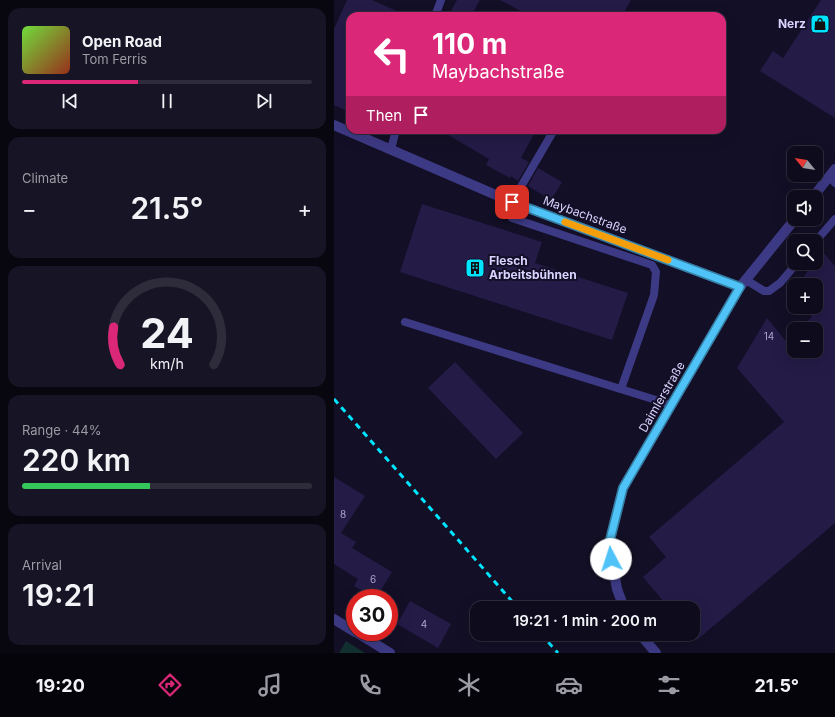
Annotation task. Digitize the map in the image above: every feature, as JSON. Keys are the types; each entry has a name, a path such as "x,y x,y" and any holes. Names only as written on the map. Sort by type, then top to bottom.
{"street":[{"name":"Maybachstraße","path":"334,125 346,130"},
{"name":"Maybachstraße","path":"355,134 512,202 743,283"},
{"path":"820,190 833,176"},
{"name":"Daimlerstraße","path":"621,601 617,589 609,544 623,488 743,283 789,226"},
{"path":"334,619 346,626"},
{"path":"370,641 390,653"},
{"path":"646,641 656,653"}],"lane":[{"path":"437,12 442,0"},
{"path":"391,149 395,134"},
{"path":"512,202 552,134"},
{"path":"512,218 652,265 656,272 654,295 621,389"},
{"path":"822,234 835,219"},
{"path":"743,283 769,292 792,270"},
{"path":"405,322 672,405"}],"green space":[{"path":"346,641 365,653 339,653"}],"building":[{"path":"347,0 372,0 399,12 346,12 345,110 334,105 334,29"},
{"path":"457,0 480,0 473,12 450,12"},
{"path":"500,0 631,0 624,12 522,12"},
{"path":"821,0 835,0 835,118 760,71 773,51 783,58"},
{"path":"447,134 534,134 521,158 529,162 518,181 511,176 510,178 486,165 489,159"},
{"path":"538,168 562,182 551,200 528,186"},
{"name":"Flesch Arbeitsbühnen","path":"422,204 542,242 535,263 628,293 612,340 400,272"},
{"path":"823,252 835,266 835,523 700,637 700,601 663,601 643,577 666,557 649,537 784,422 737,368 767,318 785,340 787,338 787,358 823,358 823,322 806,322 812,317 810,314 823,314 823,278 803,278 808,270 823,270"},
{"path":"455,362 523,433 496,459 428,388"},
{"path":"334,477 365,496 341,533 356,542 352,548 392,572 382,589 359,589 354,586 358,579 334,564"},
{"path":"410,601 451,624 438,648 398,625"}],"railway":[{"path":"334,399 512,601"},
{"path":"547,641 558,653"}],"slow traffic":[{"path":"565,222 668,260"}],"place":[{"name":"Nerz","path":"820,24"},
{"name":"Flesch Arbeitsbühnen","path":"475,268"}],"route":[{"path":"512,202 740,287 623,488 609,544 611,559"}]}
